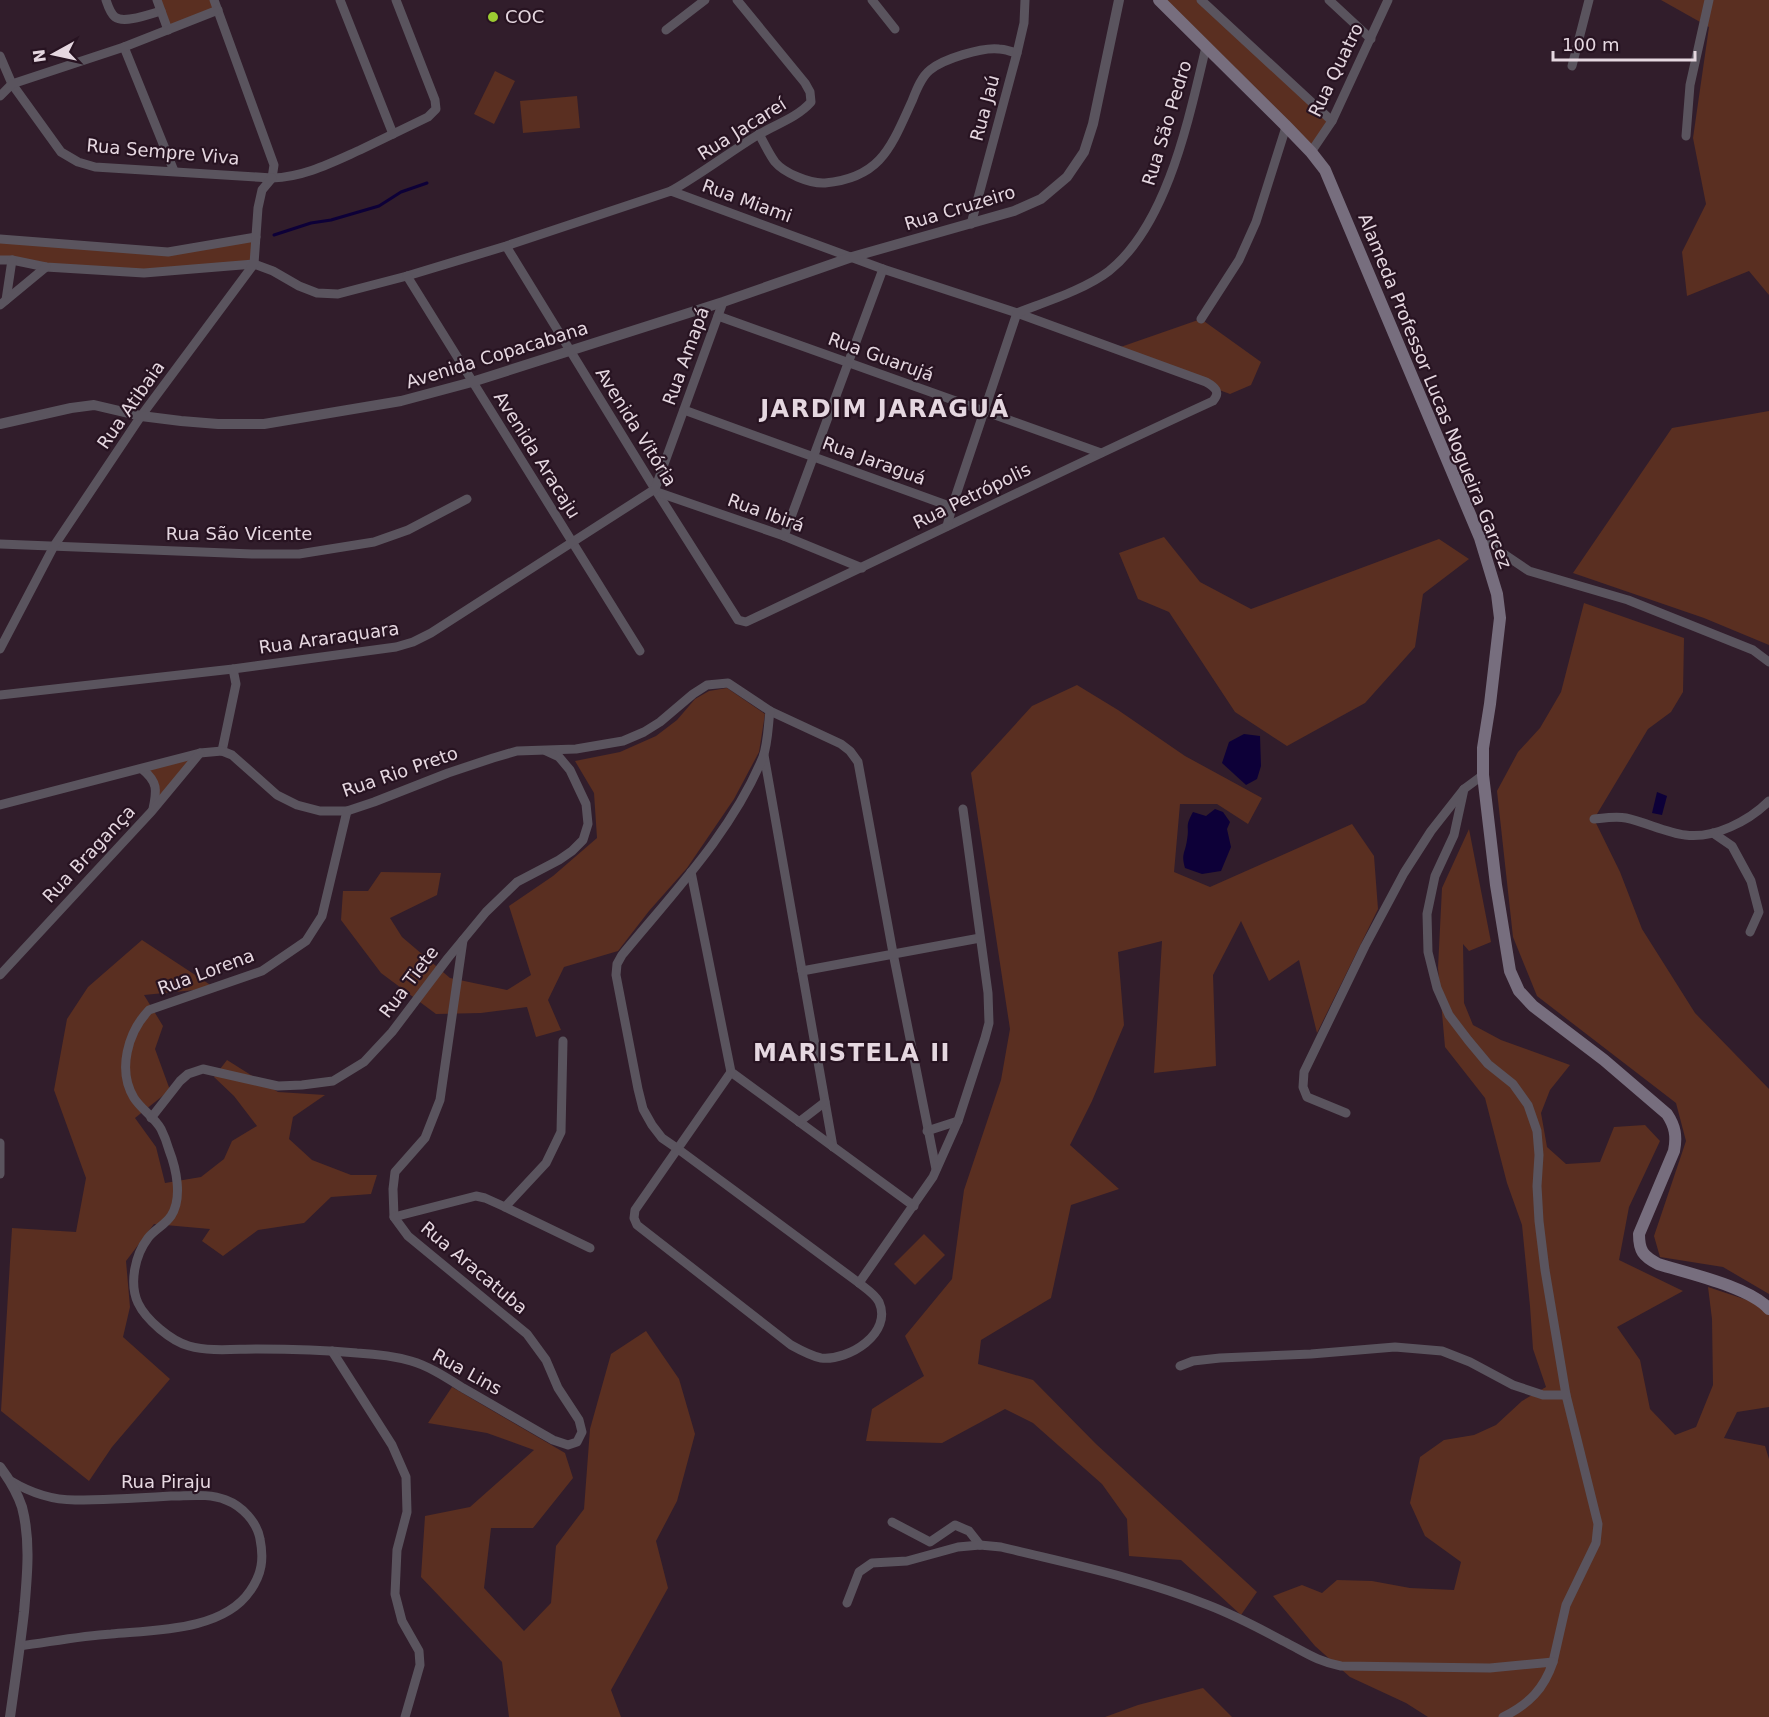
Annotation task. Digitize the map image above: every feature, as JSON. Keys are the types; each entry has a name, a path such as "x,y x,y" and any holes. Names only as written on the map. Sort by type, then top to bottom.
{"main road":[{"name":"Alameda Professor Lucas Nogueira Garcez","path":"1159,0 1311,152 1325,170 1480,538 1497,594 1500,618 1483,748 1483,775 1496,885 1510,971 1519,991 1533,1006 1604,1060 1658,1106 1674,1124 1676,1139 1674,1151 1639,1234 1639,1246 1647,1258 1658,1264 1743,1291 1769,1308"}],"street":[{"path":"106,0 110,11 116,18 125,20 161,11"},
{"path":"157,0 168,30"},
{"path":"214,0 274,165 272,178 262,190 258,208 254,264"},
{"path":"340,0 393,134"},
{"name":"Rua Sempre Viva","path":"0,56 12,84 61,152 78,162 95,166 290,178 313,171 393,134 428,117 436,110 435,100 396,0"},
{"path":"666,30 705,0"},
{"name":"Rua Jacareí","path":"671,191 700,175 759,134 805,109 811,102 810,92 805,83 737,0"},
{"path":"872,0 895,29"},
{"name":"Rua Jaú","path":"971,224 1017,53 1024,23 1025,0"},
{"path":"1201,0 1332,121"},
{"path":"1329,0 1371,39"},
{"name":"Rua Quatro","path":"1311,152 1332,121 1388,0"},
{"path":"1572,66 1589,0"},
{"path":"1686,136 1690,85 1709,0"},
{"name":"Rua Cruzeiro","path":"852,257 1014,211 1041,199 1067,177 1084,153 1093,124 1120,1"},
{"path":"0,96 12,84 124,47 218,10"},
{"path":"124,47 174,171"},
{"name":"Rua São Pedro","path":"1017,313 1078,288 1108,272 1131,250 1169,183 1206,47"},
{"path":"759,134 776,163 795,176 820,183 843,181 860,175 874,165 887,151 927,71 939,64 983,50 999,49 1017,53"},
{"path":"1201,319 1239,260 1256,222 1286,127"},
{"path":"0,260 12,260 46,267 144,273 254,264 317,293 338,294 506,246 671,191"},
{"name":"Rua Miami","path":"671,191 883,269 1017,313 1206,382 1217,390 1216,397"},
{"path":"0,238 168,252 256,237"},
{"name":"Avenida Vitória","path":"506,246 656,490 741,622"},
{"name":"Avenida Copacabana","path":"141,416 218,424 264,424 401,401 472,382 570,351 723,302 852,257"},
{"path":"3,302 12,260"},
{"name":"Rua Atibaia","path":"0,649 54,546 141,416 254,264"},
{"path":"3,302 46,267"},
{"path":"784,536 883,269"},
{"name":"Avenida Aracaju","path":"406,276 640,651"},
{"name":"Rua Amapá","path":"656,490 723,302"},
{"path":"947,526 1017,313"},
{"name":"Rua Guarujá","path":"718,316 1101,453"},
{"name":"Rua Petrópolis","path":"741,622 862,568 1213,401 1216,397"},
{"path":"0,424 94,405 141,416"},
{"name":"Rua Jaraguá","path":"684,410 952,507"},
{"name":"Rua Ibirá","path":"656,490 784,536 862,568"},
{"name":"Rua Araraquara","path":"0,695 233,669 396,647 413,642 431,633 656,490"},
{"name":"Rua São Vicente","path":"0,544 299,554 374,542 408,530 467,499"},
{"path":"1480,538 1529,571 1628,600 1753,650 1769,662"},
{"path":"0,805 200,753 222,752 236,684 233,669"},
{"name":"Rua Rio Preto","path":"222,752 232,755 277,795 297,805 320,811 347,811 448,773 517,751 576,749 624,741 660,722 707,685 728,682 770,711"},
{"path":"833,1147 764,755 770,711 841,744 858,762 936,1169"},
{"name":"Rua Tiete","path":"151,1118 180,1081 188,1074 203,1069 278,1086 302,1085 333,1081 364,1062 392,1032 486,912 517,882 573,852 583,840 588,824 586,804 570,770 559,757 544,750"},
{"name":"Rua Bragança","path":"0,975 152,811 200,753"},
{"path":"731,1072 678,1149 635,1210 634,1218 637,1225 791,1345 822,1358 855,1351 868,1342 878,1328 882,1316 877,1298 859,1282 678,1149 663,1138 652,1125 643,1108 638,1089 616,975 617,964 622,955 714,842 764,755"},
{"path":"142,769 155,785 156,796 152,811"},
{"path":"1346,1113 1307,1098 1303,1087 1304,1072 1365,946 1404,873 1431,831 1464,789 1483,775"},
{"path":"1464,789 1455,835 1435,876 1427,914 1428,952 1437,988 1449,1015 1488,1064 1513,1084 1528,1105 1537,1131 1539,1221 1545,1270 1566,1395 1598,1524 1596,1543 1566,1605 1548,1677 1534,1696 1503,1717"},
{"path":"1594,819 1624,817 1685,836 1713,833 1738,825 1769,801"},
{"path":"859,1282 930,1184 958,1120 988,1023 988,993 963,809"},
{"name":"Rua Lorena","path":"332,1351 206,1349 188,1346 173,1339 153,1323 138,1302 134,1282 136,1263 148,1238 172,1216 177,1198 176,1173 160,1129 134,1098 126,1078 133,1032 149,1010 262,971 306,941 322,916 347,811"},
{"path":"1713,833 1732,846 1751,881 1759,912 1750,932"},
{"path":"691,872 731,1072 914,1206"},
{"path":"802,971 980,938"},
{"path":"464,939 440,1100 425,1138 395,1172 394,1217 476,1196 506,1207 590,1248"},
{"path":"506,1207 546,1163 561,1132 563,1041"},
{"path":"799,1122 825,1101"},
{"path":"927,1131 958,1120"},
{"path":"0,1143 0,1174"},
{"name":"Rua Aracatuba","path":"394,1217 408,1236 527,1334 546,1360 558,1388 579,1419 582,1432 578,1442"},
{"path":"1180,1366 1193,1361 1220,1358 1395,1347 1442,1351 1470,1362 1514,1385 1542,1395 1566,1395"},
{"path":"332,1351 392,1445 406,1477 408,1512 397,1550 395,1594 402,1621 419,1651 420,1665 405,1717"},
{"name":"Rua Lins","path":"332,1351 374,1354 412,1361 441,1375 554,1440 567,1445 578,1442"},
{"path":"0,1467 10,1481 21,1506 28,1542 27,1580 10,1717"},
{"name":"Rua Piraju","path":"10,1481 28,1491 51,1498 74,1500 201,1495 225,1500 246,1513 259,1532 263,1554 258,1579 244,1599 226,1612 205,1621 164,1629 20,1646"},
{"path":"892,1522 930,1542 955,1525 969,1531 980,1545"},
{"path":"848,1603 859,1572 873,1563 907,1561 958,1547 980,1545 1001,1547 1160,1587 1211,1606 1263,1630 1324,1663 1341,1666 1490,1668 1553,1662"}],"shaded area":[{"path":"157,0 214,0 218,10 168,30"},
{"path":"1163,0 1199,0 1328,122 1311,149"},
{"path":"1661,0 1769,0 1769,295 1749,271 1687,296 1682,252 1706,204 1693,138 1709,27"},
{"path":"495,71 515,81 494,124 474,114"},
{"path":"577,96 580,128 523,133 520,101"},
{"path":"256,237 254,264 144,273 0,260 0,239 168,252"},
{"path":"1201,319 1261,362 1251,385 1230,394 1112,350"},
{"path":"1769,411 1769,645 1704,618 1573,573 1672,428"},
{"path":"1164,537 1200,582 1251,609 1439,539 1469,559 1423,594 1415,647 1365,703 1287,746 1235,712 1169,612 1138,599 1119,553"},
{"path":"1584,603 1684,638 1683,692 1671,712 1648,729 1594,819 1620,872 1642,929 1695,1013 1769,1089 1769,1294 1723,1267 1660,1257 1654,1236 1686,1141 1676,1103 1537,996 1513,937 1497,791 1518,752 1540,728 1561,692"},
{"path":"1077,685 1185,756 1262,798 1248,824 1217,804 1180,804 1174,872 1210,887 1352,824 1374,856 1378,909 1317,1033 1299,960 1269,981 1241,921 1213,975 1216,1066 1154,1073 1162,941 1118,952 1124,1025 1092,1101 1070,1145 1119,1189 1071,1205 1051,1298 981,1340 978,1364 1033,1380 1096,1444 1257,1592 1241,1615 1181,1560 1129,1556 1127,1519 1102,1484 1033,1423 1005,1409 942,1443 866,1441 872,1409 924,1376 905,1336 952,1279 964,1190 1001,1080 1010,1029 971,773 1032,706"},
{"path":"727,688 765,714 759,752 734,799 687,868 618,951 564,967 548,1000 561,1030 536,1037 527,1007 481,1013 436,1014 381,973 341,920 343,891 368,891 381,872 441,873 437,895 390,918 402,937 450,978 507,990 531,975 509,906 553,876 597,838 594,793 575,761 620,752 656,736 677,720 695,699 709,691"},
{"path":"1244,734 1260,736 1261,766 1257,779 1246,785 1222,763 1229,742"},
{"path":"198,754 153,808 156,796 142,769"},
{"path":"1657,792 1667,796 1662,815 1652,813"},
{"path":"1215,809 1223,812 1230,822 1227,829 1231,847 1221,871 1202,874 1185,868 1183,856 1188,824 1193,812 1206,816"},
{"path":"1469,829 1491,942 1469,951 1463,944 1464,1003 1473,1025 1501,1040 1570,1065 1550,1090 1541,1113 1547,1147 1566,1164 1600,1162 1614,1127 1645,1125 1660,1141 1629,1207 1619,1260 1683,1291 1617,1327 1640,1360 1650,1409 1675,1435 1696,1427 1713,1385 1712,1319 1708,1287 1750,1301 1769,1314 1769,1407 1737,1412 1724,1438 1765,1446 1769,1459 1769,1717 1428,1717 1406,1703 1350,1677 1315,1646 1273,1596 1302,1585 1322,1593 1337,1580 1372,1581 1410,1588 1454,1590 1461,1562 1425,1536 1410,1503 1420,1457 1444,1440 1474,1435 1496,1425 1522,1401 1546,1387 1533,1349 1522,1225 1507,1183 1485,1098 1445,1047 1438,968 1442,888"},
{"path":"142,940 215,988 144,995 163,1026 155,1049 170,1090 135,1118 156,1147 165,1183 201,1177 224,1159 232,1141 257,1126 234,1096 214,1077 227,1060 278,1092 325,1095 293,1117 289,1139 312,1160 351,1175 377,1175 371,1194 331,1197 304,1223 258,1230 223,1256 202,1241 210,1229 154,1224 126,1261 130,1307 123,1337 170,1379 112,1447 89,1481 1,1411 12,1228 76,1232 86,1178 54,1090 67,1019 88,987"},
{"path":"924,1234 945,1255 915,1285 894,1264"},
{"path":"646,1331 679,1379 695,1434 677,1501 656,1541 668,1588 611,1690 621,1717 509,1717 502,1662 421,1577 425,1516 470,1507 534,1450 487,1433 428,1423 452,1387 565,1453 573,1478 533,1528 491,1528 484,1588 524,1631 551,1603 556,1546 584,1509 590,1429 611,1354"},
{"path":"1203,1688 1232,1717 1105,1717 1138,1705"}],"waterway":[{"path":"274,235 379,206 401,192 427,183"}],"place":[{"name":"COC","path":"493,17"}],"district":[{"name":"JARDIM JARAGUÁ","path":"885,409"},
{"name":"MARISTELA II","path":"852,1053"}]}
